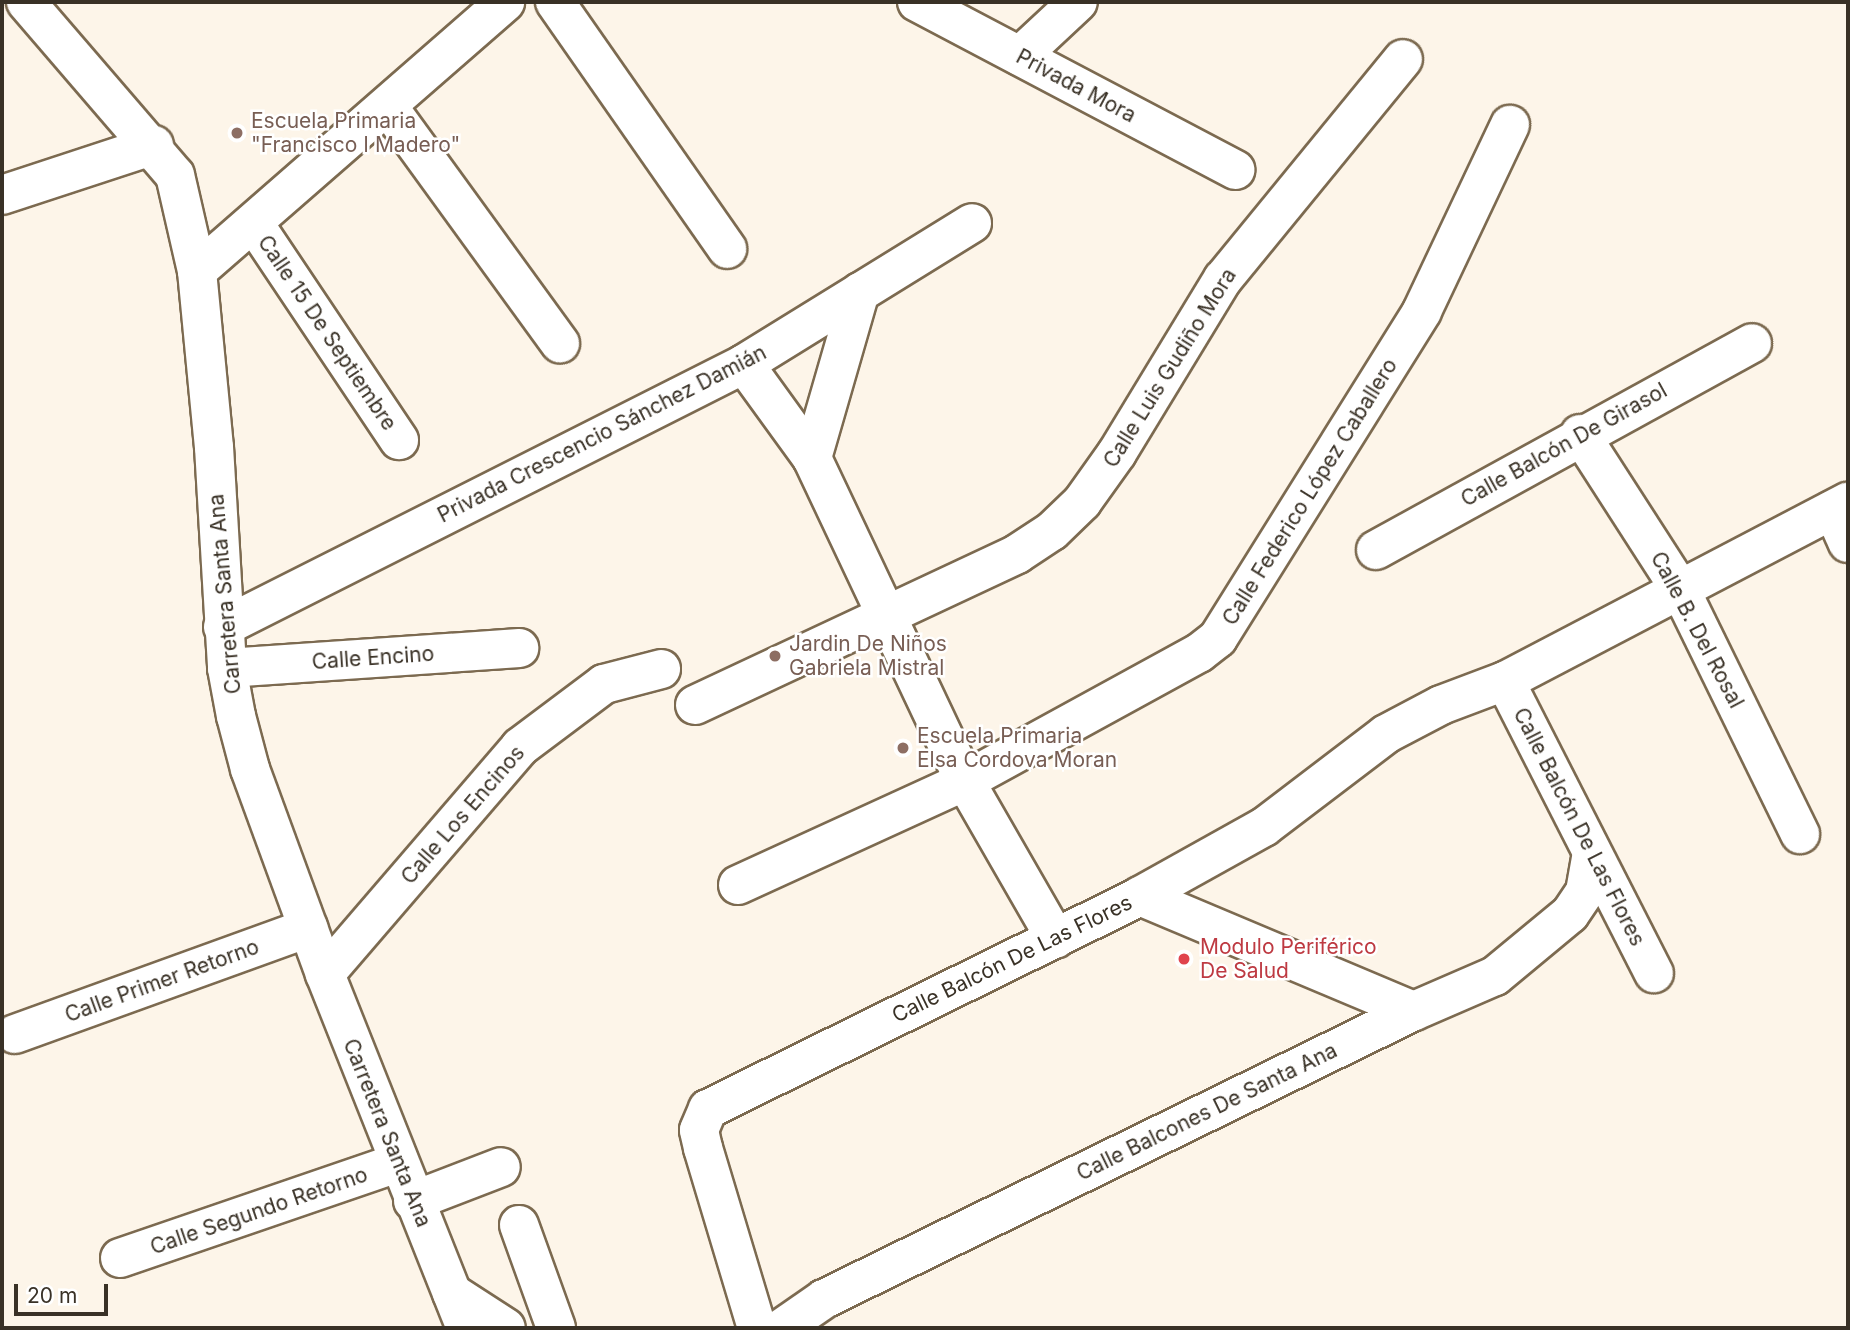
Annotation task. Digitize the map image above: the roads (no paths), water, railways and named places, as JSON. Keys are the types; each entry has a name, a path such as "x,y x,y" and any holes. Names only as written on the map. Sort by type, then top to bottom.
{"street":[{"name":"Carretera Santa Ana","path":"26,2 154,145 175,175 197,271 214,447 227,668 250,769 397,1163 466,1328"},
{"path":"197,271 255,225 389,108 505,2"},
{"path":"555,2 727,249"},
{"name":"Privada Mora","path":"917,2 1235,170"},
{"path":"1020,56 1078,2"},
{"name":"Calle Luis Gudiño Mora","path":"695,705 1017,554 1052,531 1082,502 1223,279 1403,59"},
{"path":"389,108 560,343"},
{"name":"Calle Federico López Caballero","path":"738,885 965,781 1199,653 1218,638 1422,311 1510,125"},
{"path":"2,195 154,145"},
{"name":"Privada Crescencio Sánchez Damián","path":"223,627 744,364 972,223"},
{"name":"Calle 15 De Septiembre","path":"255,225 399,440"},
{"path":"812,458 860,292"},
{"name":"Calle Balcón De Girasol","path":"1376,550 1580,434 1752,342"},
{"path":"744,364 812,458 965,781 1056,939"},
{"name":"Calle B. Del Rosal","path":"1580,434 1680,589 1800,834"},
{"name":"Calle Balcón De Las Flores","path":"757,1328 703,1148 701,1118 718,1102 1140,896 1264,827 1386,734 1441,705 1505,681 1680,589 1843,518"},
{"name":"Calle Encino","path":"227,668 519,648"},
{"name":"Calle Los Encinos","path":"325,974 520,747 604,684 661,668"},
{"name":"Calle Balcón De Las Flores","path":"1505,681 1591,857 1654,973"},
{"name":"Calle Balcones De Santa Ana","path":"782,1328 824,1299 1414,1010 1494,976 1533,948 1570,914 1586,892 1591,857"},
{"path":"1140,896 1414,1010"},
{"name":"Calle Primer Retorno","path":"15,1034 308,928"},
{"name":"Calle Segundo Retorno","path":"120,1258 397,1163"},
{"path":"413,1201 501,1167"},
{"path":"519,1225 556,1328"},
{"path":"453,1293 506,1328"}],"place":[{"name":"Escuela Primaria \"Francisco I Madero\"","path":"237,133"},
{"name":"Jardin De Niños Gabriela Mistral","path":"775,656"},
{"name":"Escuela Primaria Elsa Cordova Moran","path":"903,748"},
{"name":"Modulo Periférico De Salud","path":"1184,959"}]}
